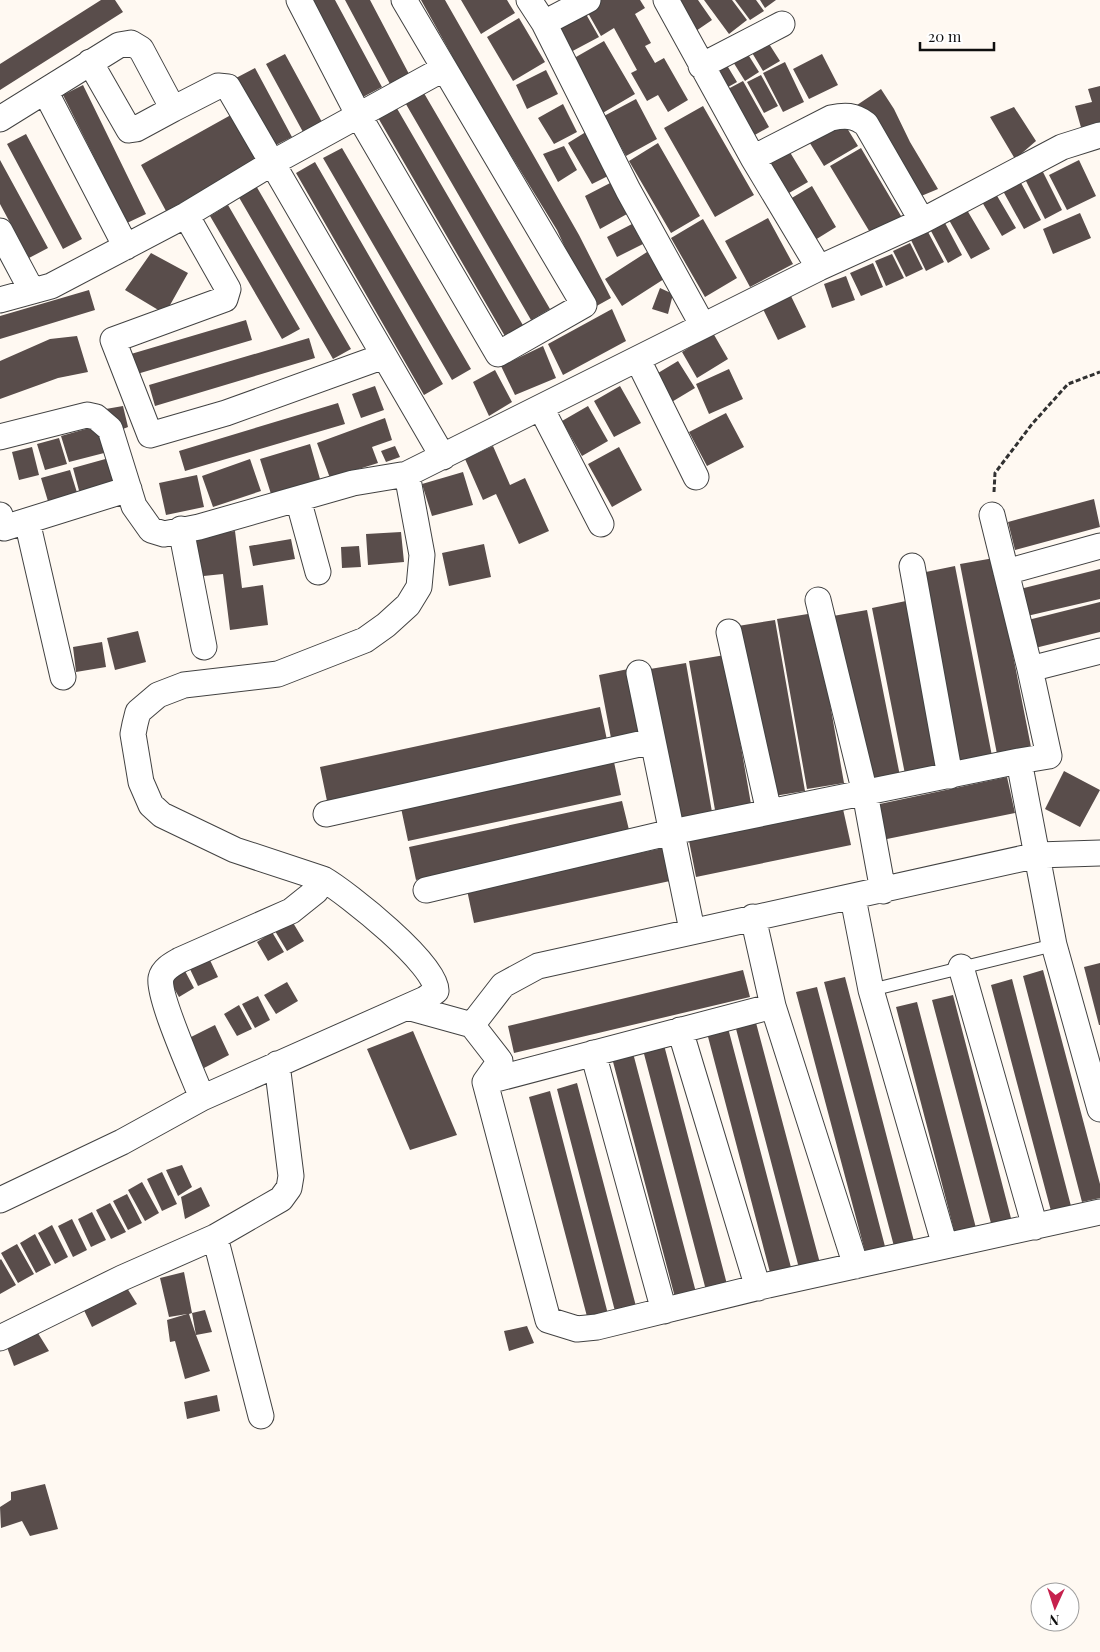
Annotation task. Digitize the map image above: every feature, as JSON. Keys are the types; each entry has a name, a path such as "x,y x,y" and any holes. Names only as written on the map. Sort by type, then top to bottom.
{"street":[{"path":"299,0 359,116 498,354 540,332 584,305 404,0"},
{"path":"529,0 544,23 628,190 703,326"},
{"path":"544,23 588,0"},
{"path":"666,0 753,158 819,268"},
{"path":"701,66 782,24"},
{"path":"0,119 119,45 131,43 137,45 152,68 173,109"},
{"path":"90,62 129,130 136,129 218,86 225,85 232,92 444,457"},
{"path":"0,300 51,286 126,247 186,215 272,163 443,69"},
{"path":"45,91 126,247"},
{"path":"753,158 831,118 842,115 855,118 866,124 922,221"},
{"path":"0,437 87,415 96,417 105,423 114,438 134,506 151,530 164,534 181,529 199,527 353,483 407,474 819,268 922,221 1062,147 1100,136"},
{"path":"186,215 228,289 225,299 113,340 150,435 226,413 384,356"},
{"path":"0,230 32,291"},
{"path":"638,360 696,477"},
{"path":"541,408 601,524"},
{"path":"0,1200 122,1142 202,1098 433,995 436,987 434,979 394,934 336,887 323,880 235,850 162,815 151,805 141,782 132,734 138,712 158,695 184,685 278,674 365,640 386,625 408,605 419,587 422,555 407,474"},
{"path":"63,677 8,523 129,489"},
{"path":"298,499 318,572"},
{"path":"426,890 672,832 1049,756 1030,669 992,515"},
{"path":"181,529 204,647"},
{"path":"1006,572 1100,546"},
{"path":"912,566 950,776"},
{"path":"818,600 865,793 883,891"},
{"path":"729,632 769,812"},
{"path":"1030,669 1100,651"},
{"path":"639,673 692,930"},
{"path":"326,814 653,741"},
{"path":"1019,761 1054,945 1100,1109"},
{"path":"472,1025 503,985 530,970 692,930 853,898 1038,855 1100,853"},
{"path":"202,1098 175,1031 160,986 161,976 168,966 180,960 291,911 316,891 323,880"},
{"path":"853,898 870,990 945,1246"},
{"path":"754,918 773,1006 856,1266"},
{"path":"961,967 1035,1227"},
{"path":"485,1082 773,1006"},
{"path":"407,1007 472,1025 500,1061 485,1082"},
{"path":"680,1030 758,1288"},
{"path":"593,1053 664,1311"},
{"path":"0,1338 122,1278 215,1237 280,1199 289,1188 290,1164 277,1064"},
{"path":"485,1082 548,1320 577,1329 597,1327 758,1288 1100,1212"},
{"path":"215,1237 261,1416"}],"lane":[{"path":"870,990 1054,945"}],"path":[{"path":"992,515 994,473 1032,424 1068,384 1100,372"}],"building":[{"path":"101,0 115,0 123,12 0,90 0,64"},
{"path":"311,0 335,0 382,87 363,97"},
{"path":"345,0 370,0 409,74 390,84"},
{"path":"421,0 445,0 579,235 611,298 593,308 557,230 475,97"},
{"path":"461,0 507,0 515,13 481,34"},
{"path":"594,0 640,0 645,8 635,14 651,43 645,46 655,63 664,58 688,100 668,112 658,95 647,101 631,73 637,70 614,28 601,36 584,6"},
{"path":"671,0 698,0 712,20 693,33"},
{"path":"704,0 732,0 747,20 729,34"},
{"path":"735,0 756,0 764,11 750,20"},
{"path":"760,0 776,0 765,8"},
{"path":"582,7 599,37 567,54 550,25"},
{"path":"519,18 545,62 513,81 487,37"},
{"path":"764,36 780,61 763,71 748,46"},
{"path":"604,41 635,94 601,114 569,61"},
{"path":"744,48 759,72 745,81 730,57"},
{"path":"285,54 322,122 303,132 266,64"},
{"path":"822,54 838,85 809,99 793,69"},
{"path":"722,57 737,82 721,91 706,66"},
{"path":"785,62 804,102 783,112 763,73"},
{"path":"255,68 292,137 272,147 236,78"},
{"path":"546,70 558,94 527,109 516,85"},
{"path":"761,75 778,106 764,113 747,82"},
{"path":"743,81 769,127 753,136 726,90"},
{"path":"83,85 146,214 127,223 63,95"},
{"path":"1100,86 1100,126 1082,131 1075,106 1092,102 1088,89"},
{"path":"421,88 550,309 531,320 403,99"},
{"path":"881,89 938,189 914,199 854,107"},
{"path":"636,99 657,139 626,156 604,116"},
{"path":"563,104 577,132 554,144 538,118"},
{"path":"395,105 524,327 506,338 377,116"},
{"path":"703,106 754,195 715,217 664,128"},
{"path":"1014,107 1036,141 1015,159 990,117"},
{"path":"238,111 264,158 166,211 141,165"},
{"path":"842,120 858,146 824,166 808,140"},
{"path":"589,130 612,174 592,184 568,143"},
{"path":"26,134 82,239 63,249 7,144"},
{"path":"658,143 700,216 671,233 629,161"},
{"path":"564,146 577,170 558,182 543,154"},
{"path":"342,148 471,369 452,380 323,158"},
{"path":"861,148 904,221 874,239 830,166"},
{"path":"788,149 808,182 789,193 769,160"},
{"path":"0,160 48,248 29,258 0,204"},
{"path":"1079,160 1096,196 1067,210 1049,175"},
{"path":"315,162 443,384 424,395 296,173"},
{"path":"1042,170 1062,210 1045,219 1025,179"},
{"path":"614,181 627,214 600,229 585,196"},
{"path":"1020,181 1041,220 1024,229 1003,191"},
{"path":"255,184 351,349 333,359 237,194"},
{"path":"812,186 836,227 815,240 790,199"},
{"path":"996,194 1016,228 1002,236 982,202"},
{"path":"228,205 300,329 282,339 210,216"},
{"path":"967,210 990,249 971,259 949,220"},
{"path":"1080,213 1091,238 1053,254 1043,229"},
{"path":"768,218 793,264 750,287 725,241"},
{"path":"703,219 737,278 705,297 671,238"},
{"path":"945,223 962,255 948,263 931,231"},
{"path":"632,224 643,244 617,257 607,237"},
{"path":"928,232 944,262 926,271 911,240"},
{"path":"910,243 923,269 906,277 893,251"},
{"path":"647,252 664,279 622,306 605,279"},
{"path":"151,253 188,273 165,314 125,290"},
{"path":"892,254 904,278 886,286 875,261"},
{"path":"873,263 883,287 861,296 850,273"},
{"path":"846,276 855,300 832,308 824,284"},
{"path":"660,288 673,294 668,314 652,309"},
{"path":"89,290 95,310 0,339 0,316"},
{"path":"790,294 806,327 778,340 762,307"},
{"path":"612,309 626,341 563,375 548,344"},
{"path":"246,320 252,340 137,374 131,354"},
{"path":"713,333 728,359 697,378 682,352"},
{"path":"77,336 88,372 58,378 0,399 0,361 50,339"},
{"path":"309,338 315,358 155,406 149,385"},
{"path":"543,346 556,378 515,395 501,366"},
{"path":"678,361 695,388 670,403 653,376"},
{"path":"729,369 743,399 709,414 696,384"},
{"path":"495,370 512,402 489,416 473,382"},
{"path":"375,386 384,410 361,418 352,394"},
{"path":"620,386 641,423 614,437 594,401"},
{"path":"338,403 345,424 185,471 179,451"},
{"path":"123,406 128,427 118,431 100,410"},
{"path":"588,406 608,441 582,456 562,421"},
{"path":"726,413 744,447 707,466 689,432"},
{"path":"385,418 392,440 372,447 378,463 330,478 317,443"},
{"path":"100,425 108,452 69,462 61,436"},
{"path":"59,438 67,464 45,470 37,444"},
{"path":"310,444 320,479 271,494 260,459"},
{"path":"395,446 400,457 386,462 381,451"},
{"path":"493,446 510,485 525,478 549,531 519,544 496,494 483,500 465,459"},
{"path":"32,447 39,475 19,480 12,452"},
{"path":"619,447 642,490 612,507 588,464"},
{"path":"109,458 117,488 81,498 73,468"},
{"path":"250,459 261,491 213,507 202,476"},
{"path":"70,470 79,499 50,508 41,478"},
{"path":"463,472 473,505 432,516 422,484"},
{"path":"197,475 204,507 166,515 159,483"},
{"path":"1094,499 1100,527 1015,550 1008,522"},
{"path":"235,531 242,588 263,585 268,625 230,630 223,574 194,577 189,537"},
{"path":"401,532 404,562 368,565 366,534"},
{"path":"291,539 295,559 253,566 249,546"},
{"path":"484,544 491,577 449,586 442,553"},
{"path":"359,546 361,567 342,568 341,547"},
{"path":"994,558 1031,747 997,754 960,564"},
{"path":"955,566 992,756 958,763 921,573"},
{"path":"1100,569 1100,599 1027,616 1020,589"},
{"path":"906,601 939,767 905,774 872,608"},
{"path":"1100,602 1100,632 1035,648 1028,620"},
{"path":"867,610 900,776 866,783 833,616"},
{"path":"814,613 844,783 807,789 777,619"},
{"path":"775,620 805,791 768,797 738,626"},
{"path":"138,631 146,662 115,670 107,638"},
{"path":"102,642 106,667 76,672 73,647"},
{"path":"725,655 751,804 715,810 689,661"},
{"path":"686,663 712,812 676,818 650,669"},
{"path":"633,668 644,732 611,738 599,675"},
{"path":"600,707 607,740 327,801 320,767"},
{"path":"614,762 621,795 408,841 401,808"},
{"path":"1064,771 1100,790 1080,827 1045,809"},
{"path":"1007,777 1015,813 882,840 875,805"},
{"path":"622,801 630,834 416,880 409,847"},
{"path":"843,809 851,845 696,877 689,841"},
{"path":"663,848 670,881 474,923 467,890"},
{"path":"292,921 304,941 287,951 275,931"},
{"path":"272,932 284,952 268,961 257,942"},
{"path":"209,958 218,977 198,986 189,967"},
{"path":"1100,963 1100,1025 1099,1025 1084,967"},
{"path":"743,970 750,997 514,1053 508,1026"},
{"path":"1043,970 1100,1184 1100,1198 1082,1202 1023,976"},
{"path":"185,971 194,988 179,997 169,980"},
{"path":"845,977 915,1245 895,1250 824,982"},
{"path":"1012,979 1071,1206 1051,1211 991,985"},
{"path":"287,982 298,1001 276,1014 264,995"},
{"path":"817,987 887,1254 867,1259 796,992"},
{"path":"953,995 1012,1222 992,1227 932,1000"},
{"path":"258,996 270,1020 255,1028 242,1004"},
{"path":"917,1002 976,1228 955,1234 896,1007"},
{"path":"239,1005 252,1029 237,1036 224,1014"},
{"path":"755,1019 821,1267 800,1272 735,1025"},
{"path":"215,1025 229,1055 204,1068 189,1038"},
{"path":"728,1028 793,1275 772,1280 707,1033"},
{"path":"413,1031 457,1135 410,1150 367,1049"},
{"path":"664,1045 729,1292 708,1298 643,1050"},
{"path":"633,1053 698,1300 677,1305 612,1058"},
{"path":"577,1083 637,1310 616,1315 557,1089"},
{"path":"550,1091 609,1318 589,1324 529,1097"},
{"path":"182,1165 192,1187 178,1196 166,1170"},
{"path":"162,1172 177,1204 162,1211 147,1179"},
{"path":"142,1182 159,1213 145,1221 128,1190"},
{"path":"201,1187 210,1206 185,1219 181,1197"},
{"path":"127,1194 142,1223 128,1230 113,1201"},
{"path":"110,1203 126,1232 111,1239 96,1210"},
{"path":"92,1212 106,1240 91,1247 78,1219"},
{"path":"72,1219 87,1250 73,1257 58,1226"},
{"path":"52,1225 68,1257 55,1264 38,1233"},
{"path":"35,1234 51,1265 36,1273 20,1243"},
{"path":"17,1244 34,1274 18,1283 1,1253"},
{"path":"0,1260 16,1285 0,1294"},
{"path":"184,1272 192,1313 189,1314 210,1371 185,1379 175,1341 170,1342 167,1320 187,1314 169,1317 160,1278"},
{"path":"122,1280 137,1304 92,1327 81,1304"},
{"path":"205,1310 212,1332 196,1335 192,1313"},
{"path":"527,1326 534,1343 509,1351 504,1331"},
{"path":"36,1330 49,1351 14,1366 5,1342"},
{"path":"217,1395 220,1411 187,1419 184,1402"},
{"path":"45,1484 58,1529 30,1536 22,1521 1,1528 0,1507 11,1500 11,1492"}]}
